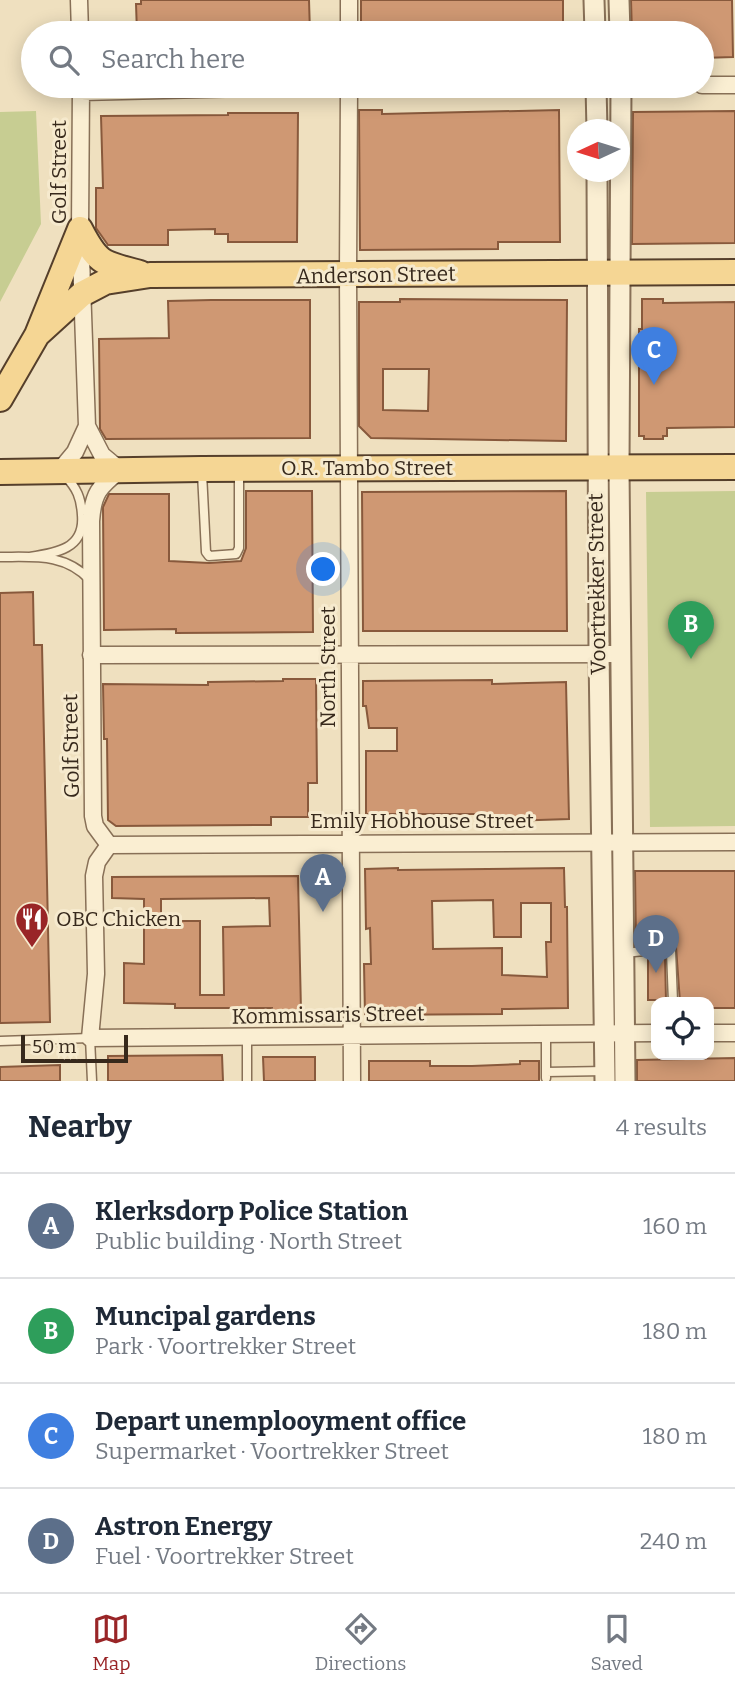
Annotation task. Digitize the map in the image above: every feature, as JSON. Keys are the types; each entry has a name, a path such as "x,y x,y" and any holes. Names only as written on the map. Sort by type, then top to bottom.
{"main road":[{"path":"80,229 94,256 107,265 150,275"},
{"path":"0,399 37,335 80,229"},
{"name":"Anderson Street","path":"37,335 82,294 105,282 150,275 735,272"},
{"name":"O.R. Tambo Street","path":"0,472 735,467"}],"street":[{"path":"79,0 80,21"},
{"path":"349,0 349,21"},
{"path":"594,0 595,21"},
{"path":"619,0 620,21"},
{"path":"714,85 735,85"},
{"name":"Golf Street","path":"81,98 80,229 87,426 102,455 120,470 102,485 93,500 90,580 93,816 95,826 109,845"},
{"name":"North Street","path":"349,98 352,1081"},
{"path":"596,98 597,119"},
{"name":"Voortrekker Street","path":"605,1076 614,1032 623,953 599,653 608,468 609,274 620,98"},
{"name":"Voortrekker Street","path":"598,182 609,274"},
{"name":"Golf Street","path":"60,470 75,452 87,426"},
{"name":"Voortrekker Street","path":"608,468 621,654 612,841 614,1032 625,1081"},
{"path":"91,655 621,654"},
{"name":"Emily Hobhouse Street","path":"109,845 735,842"},
{"path":"90,1038 96,974 94,876 97,862 109,845"},
{"path":"714,1033 735,1032"},
{"name":"Kommissaris Street","path":"90,1038 651,1033"}],"lane":[{"path":"201,469 206,552 209,556 236,554 238,551 239,469"},
{"path":"29,557 55,553 66,548 83,529 81,501 75,486 60,470"},
{"path":"0,557 59,560 80,569 90,580"},
{"path":"623,953 671,951 673,997"},
{"path":"546,1033 546,1075 605,1076"},
{"path":"247,1037 247,1081"},
{"path":"90,1038 92,1081"},
{"name":"Kommissaris Street","path":"0,1041 90,1038"}],"green space":[{"path":"36,111 41,224 0,302 0,112"},
{"path":"735,491 735,826 650,827 646,492"}],"building":[{"path":"141,0 309,0 310,21 137,21 136,4 141,4"},
{"path":"361,0 563,0 563,21 361,21"},
{"path":"631,0 732,0 733,57 714,58 714,21 632,21"},
{"path":"359,110 382,110 382,114 559,110 560,242 498,242 498,249 360,250"},
{"path":"735,111 735,243 632,244 633,112"},
{"path":"298,113 297,242 228,242 228,234 215,234 215,229 168,230 168,245 108,245 96,228 96,188 103,188 101,116"},
{"path":"400,299 567,300 566,441 371,438 359,426 359,302 400,302","holes":["383,369 429,369 428,411 383,410"]},
{"path":"642,299 663,299 663,303 735,302 735,427 667,428 667,436 663,436 663,439 644,439 644,436 639,436 639,329 642,329"},
{"path":"310,300 310,438 106,439 100,429 99,339 169,338 168,301"},
{"path":"246,491 312,491 313,632 176,633 176,629 104,630 103,507 109,494 169,494 169,561 209,563 241,561 246,548"},
{"path":"566,491 567,631 363,631 362,492"},
{"path":"33,592 34,645 42,645 50,1022 0,1023 0,593"},
{"path":"316,679 317,783 308,783 308,817 271,817 271,825 116,826 108,820 103,684 208,685 208,682"},
{"path":"492,680 492,684 566,682 569,819 480,822 480,814 366,814 366,751 397,751 397,728 369,728 366,706 363,706 363,681"},
{"path":"564,868 568,1008 502,1009 502,1014 365,1015 364,964 371,964 370,928 366,929 365,869","holes":["493,900 494,937 521,937 521,903 551,903 551,942 546,942 547,977 502,975 502,948 433,949 432,901"]},
{"path":"635,871 735,871 735,1008 714,1008 714,997 680,997 676,947 636,941"},
{"path":"298,876 301,1011 272,1011 272,1008 175,1008 175,1004 124,1003 124,963 144,964 144,899 112,898 112,877","holes":["269,898 270,926 223,927 224,995 200,995 200,921 161,921 161,899"]},
{"path":"648,958 665,958 666,997 651,997 651,1000 648,1000"},
{"path":"222,1055 223,1081 108,1081 108,1056"},
{"path":"263,1057 315,1057 315,1081 264,1081"},
{"path":"735,1058 735,1081 637,1081 637,1060"},
{"path":"369,1061 430,1061 430,1066 472,1066 539,1061 539,1081 369,1081"},
{"path":"60,1065 60,1081 0,1081 0,1067"}],"place":[{"name":"Depart unemplooyment office","path":"654,385"},
{"name":"Muncipal gardens","path":"691,659"},
{"name":"Klerksdorp Police Station","path":"323,912"},
{"name":"OBC Chicken","path":"32,949"},
{"name":"Astron Energy","path":"656,973"}]}
